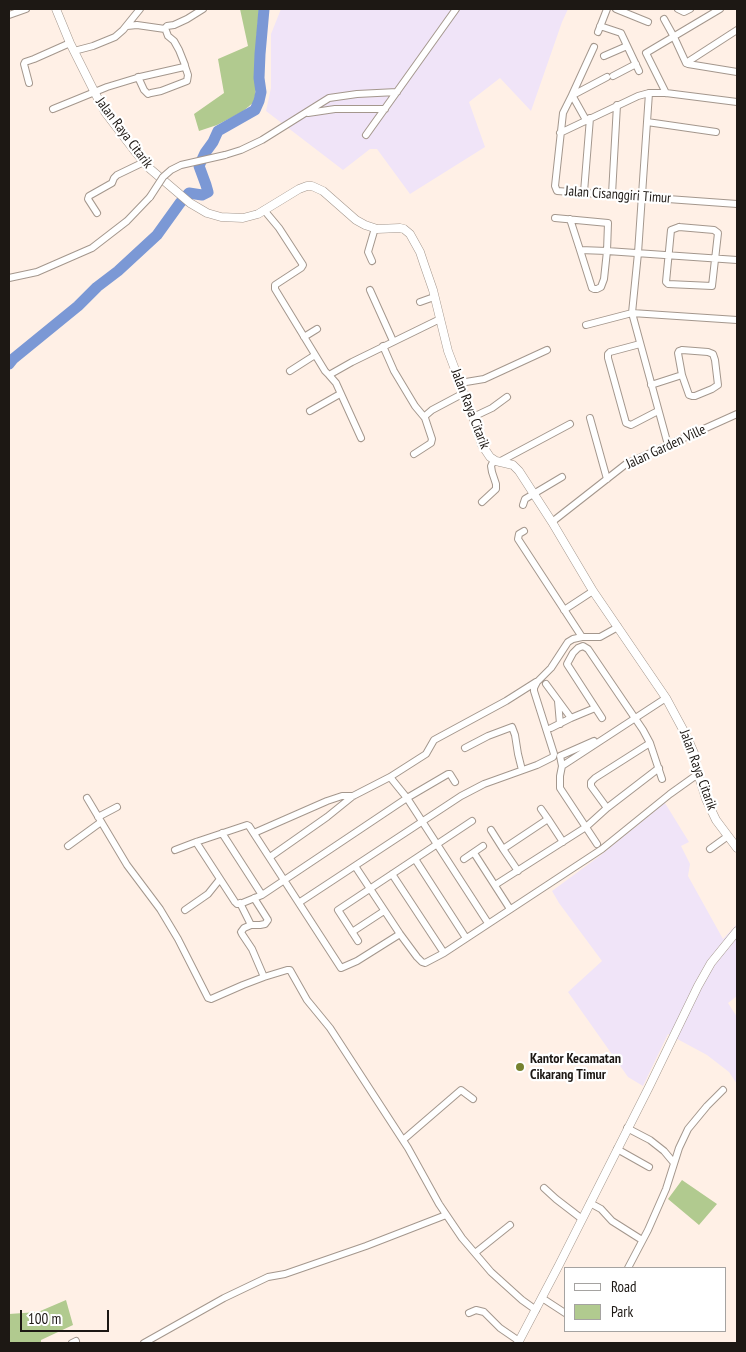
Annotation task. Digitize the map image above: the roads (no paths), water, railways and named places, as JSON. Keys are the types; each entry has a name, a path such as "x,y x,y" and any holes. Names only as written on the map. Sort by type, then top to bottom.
{"street":[{"path":"9,15 26,9"},
{"name":"Jalan Raya Citarik","path":"56,9 70,43 105,112 148,168 190,203 207,213 229,218 249,217 299,189 312,186 323,191 356,220 374,228 404,229 410,234 420,252 448,351 482,445 487,454 496,461 516,468 534,493 593,591 666,698 694,753 698,774 709,806 716,820 737,848"},
{"path":"74,51 105,42 119,34 140,9"},
{"path":"127,26 137,25 165,28 187,19 203,9"},
{"path":"366,135 456,9"},
{"path":"607,9 599,29 621,33 639,72"},
{"path":"616,9 648,22"},
{"path":"678,9 684,12 690,9"},
{"path":"666,94 646,54 720,9"},
{"path":"664,19 686,63 691,66 737,72"},
{"path":"138,77 148,94 162,91 187,80 188,75 175,42 168,38 165,28"},
{"path":"686,63 737,30"},
{"path":"29,83 25,62 70,43"},
{"path":"604,56 627,46"},
{"path":"560,133 563,113 594,47"},
{"path":"572,95 636,64"},
{"path":"53,109 107,87 138,77 185,66"},
{"path":"9,278 37,272 92,248 127,221 150,197 163,177 181,165 241,150 262,140 329,98 357,94 397,92"},
{"path":"649,93 632,313 668,446"},
{"path":"560,133 638,96 649,93 737,102"},
{"path":"572,95 588,119 584,192"},
{"path":"612,194 618,105"},
{"path":"304,114 335,109 386,109"},
{"path":"647,122 716,132"},
{"name":"Jalan Cisanggiri Timur","path":"560,133 556,189 560,191 737,204"},
{"path":"96,213 88,199 89,196 112,183 117,175 144,162"},
{"path":"264,210 303,265 274,286 325,372 336,383 361,438"},
{"path":"555,218 570,219 608,223 604,279 601,287 597,290 592,288 570,219"},
{"path":"679,227 714,230 718,234 712,286 668,284 666,282 668,255 671,230 679,227"},
{"path":"372,261 368,252 374,228"},
{"path":"580,250 737,260"},
{"path":"370,290 393,341"},
{"path":"420,302 434,297"},
{"path":"586,325 632,313 737,320"},
{"path":"329,375 383,346 440,319"},
{"path":"304,337 316,329"},
{"path":"640,344 610,352 608,358 626,423 631,425 658,411"},
{"path":"383,346 394,371 415,406 425,418 432,438 431,443 414,454"},
{"path":"460,383 484,379 547,350"},
{"path":"679,351 708,352 713,354 718,384 712,389 696,396 690,396 682,375 679,351"},
{"path":"290,371 315,355"},
{"path":"651,384 682,375"},
{"path":"425,418 432,410 464,393"},
{"path":"310,411 340,394"},
{"path":"473,417 507,398"},
{"name":"Jalan Garden Ville","path":"552,522 626,464 737,414"},
{"path":"590,418 607,478"},
{"path":"482,502 496,489 491,466 496,461 570,424"},
{"path":"522,505 525,499 562,477"},
{"path":"524,531 519,534 518,539 582,637"},
{"path":"564,610 593,591"},
{"path":"270,858 328,817 353,796 390,777 426,754 434,740 537,682 551,668 568,642 582,637 600,637 618,627"},
{"path":"602,718 568,664 573,653 583,646 588,649 650,743 662,779"},
{"path":"300,902 461,796 484,784 550,760 554,756 534,692 537,682"},
{"path":"546,684 571,718"},
{"path":"597,844 560,788 562,766 666,698"},
{"path":"558,700 560,724"},
{"path":"551,728 595,708"},
{"path":"465,748 488,736 512,727 516,735 522,770"},
{"path":"607,808 591,786 591,782 650,743"},
{"path":"495,885 586,827 607,808 659,768"},
{"path":"196,842 237,904 262,895 408,798 448,774 450,774 455,782"},
{"path":"355,866 400,934 422,962 430,962 602,849 698,774"},
{"path":"390,777 408,798 488,923"},
{"path":"254,833 328,801 342,796 353,796"},
{"path":"87,798 127,865 146,889 178,939 208,998 211,999 243,985 287,970 292,973 307,1000 330,1028 403,1140 446,1215 475,1253 500,1281 536,1310"},
{"path":"68,846 117,807"},
{"path":"541,809 563,842"},
{"path":"503,849 548,819"},
{"path":"358,941 338,910 472,822"},
{"path":"175,850 222,833 247,825 250,826 341,968 400,934"},
{"path":"490,830 518,871"},
{"path":"222,833 262,895"},
{"path":"710,849 728,836"},
{"path":"464,859 483,846"},
{"path":"474,853 510,909"},
{"path":"415,859 466,938"},
{"path":"392,874 444,953"},
{"path":"185,910 208,894 220,879"},
{"path":"254,898 268,920 260,926 251,925 244,928 241,932 252,949 264,977"},
{"path":"240,903 251,925"},
{"path":"352,932 384,911"},
{"path":"469,1312 476,1310 484,1312 518,1342 542,1298 562,1267 582,1219 698,986 711,963 737,931"},
{"path":"403,1140 461,1090 473,1099"},
{"path":"628,1267 666,1189 679,1148 688,1129 723,1090"},
{"path":"627,1128 650,1140 664,1151 674,1163"},
{"path":"617,1149 649,1167"},
{"path":"544,1188 582,1219"},
{"path":"590,1203 601,1209 612,1221 642,1240"},
{"path":"144,1343 224,1298 268,1278 357,1249 446,1215"},
{"path":"475,1253 510,1225"},
{"path":"542,1298 564,1312"}],"waterway":[{"path":"9,364 78,306 157,235 189,193 202,195 208,192 199,166 205,153 218,131 255,110 259,101 261,92 259,78 260,54 264,9"}],"place":[{"name":"Kantor Kecamatan Cikarang Timur","path":"520,1067"}]}
